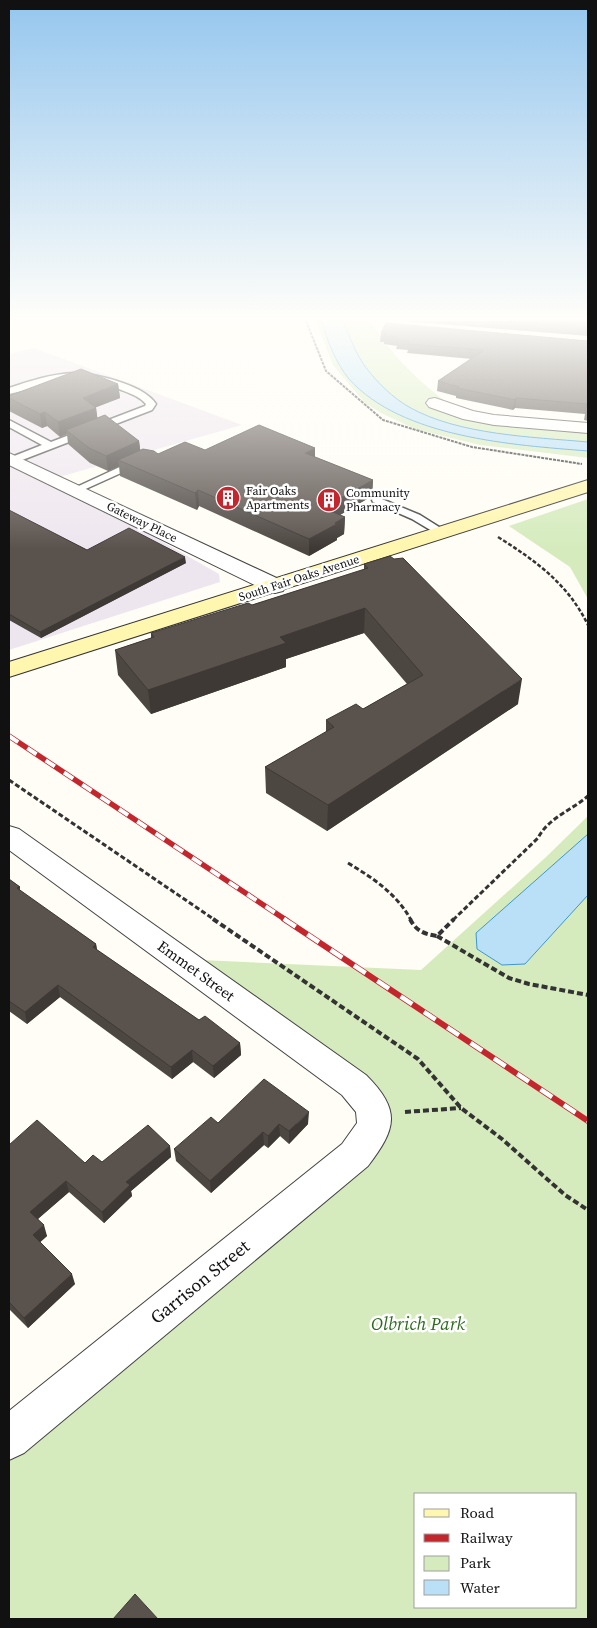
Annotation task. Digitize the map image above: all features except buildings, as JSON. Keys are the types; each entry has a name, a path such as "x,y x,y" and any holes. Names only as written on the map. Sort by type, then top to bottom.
{"street":[{"path":"435,403 469,415 494,420 588,428"},
{"name":"Gateway Place","path":"11,459 275,586"},
{"name":"South Fair Oaks Avenue","path":"9,670 588,486"},
{"name":"Emmet Street","path":"9,836 354,1085 366,1096 374,1114"},
{"name":"Garrison Street","path":"9,1438 355,1155 374,1128 374,1114"}],"lane":[{"path":"11,459 51,446 149,408 151,404 149,400 142,397"},
{"path":"9,423 51,446"},
{"path":"75,490 144,459 148,461"},
{"path":"378,500 416,517 442,532"}],"path":[{"path":"494,535 533,559 564,583 588,626"},
{"path":"9,780 418,1059 461,1108 502,1139 565,1195 588,1210"},
{"path":"437,936 538,838 541,831 562,813 572,809 588,796"},
{"path":"348,863 380,883 404,909 414,927 425,934 449,941 486,968 537,987 567,990 588,995"},
{"path":"374,1114 461,1108"}],"shaded area":[{"path":"9,397 166,397 242,425 52,479 219,574 220,582 9,650"}],"green space":[{"path":"360,397 441,397 448,403 437,410 455,415 493,423 588,431 588,458 480,445 415,429 365,403"},
{"path":"588,499 588,599 570,567 509,526"},
{"name":"Olbrich Park","path":"588,816 588,1619 9,1619 9,1438 355,1155 374,1114 179,959 421,970 545,858"}],"water":[{"path":"369,397 395,397 409,407 429,416 450,424 473,429 520,436 588,442 588,451 526,446 460,435 428,426 398,414"},
{"path":"588,834 588,895 525,964 502,965 477,949 476,933"}],"railway":[{"path":"9,736 286,920"},
{"path":"284,919 588,1121"}],"place":[{"name":"Fair Oaks Apartments","path":"228,498"},
{"name":"Community Pharmacy","path":"329,500"}]}
